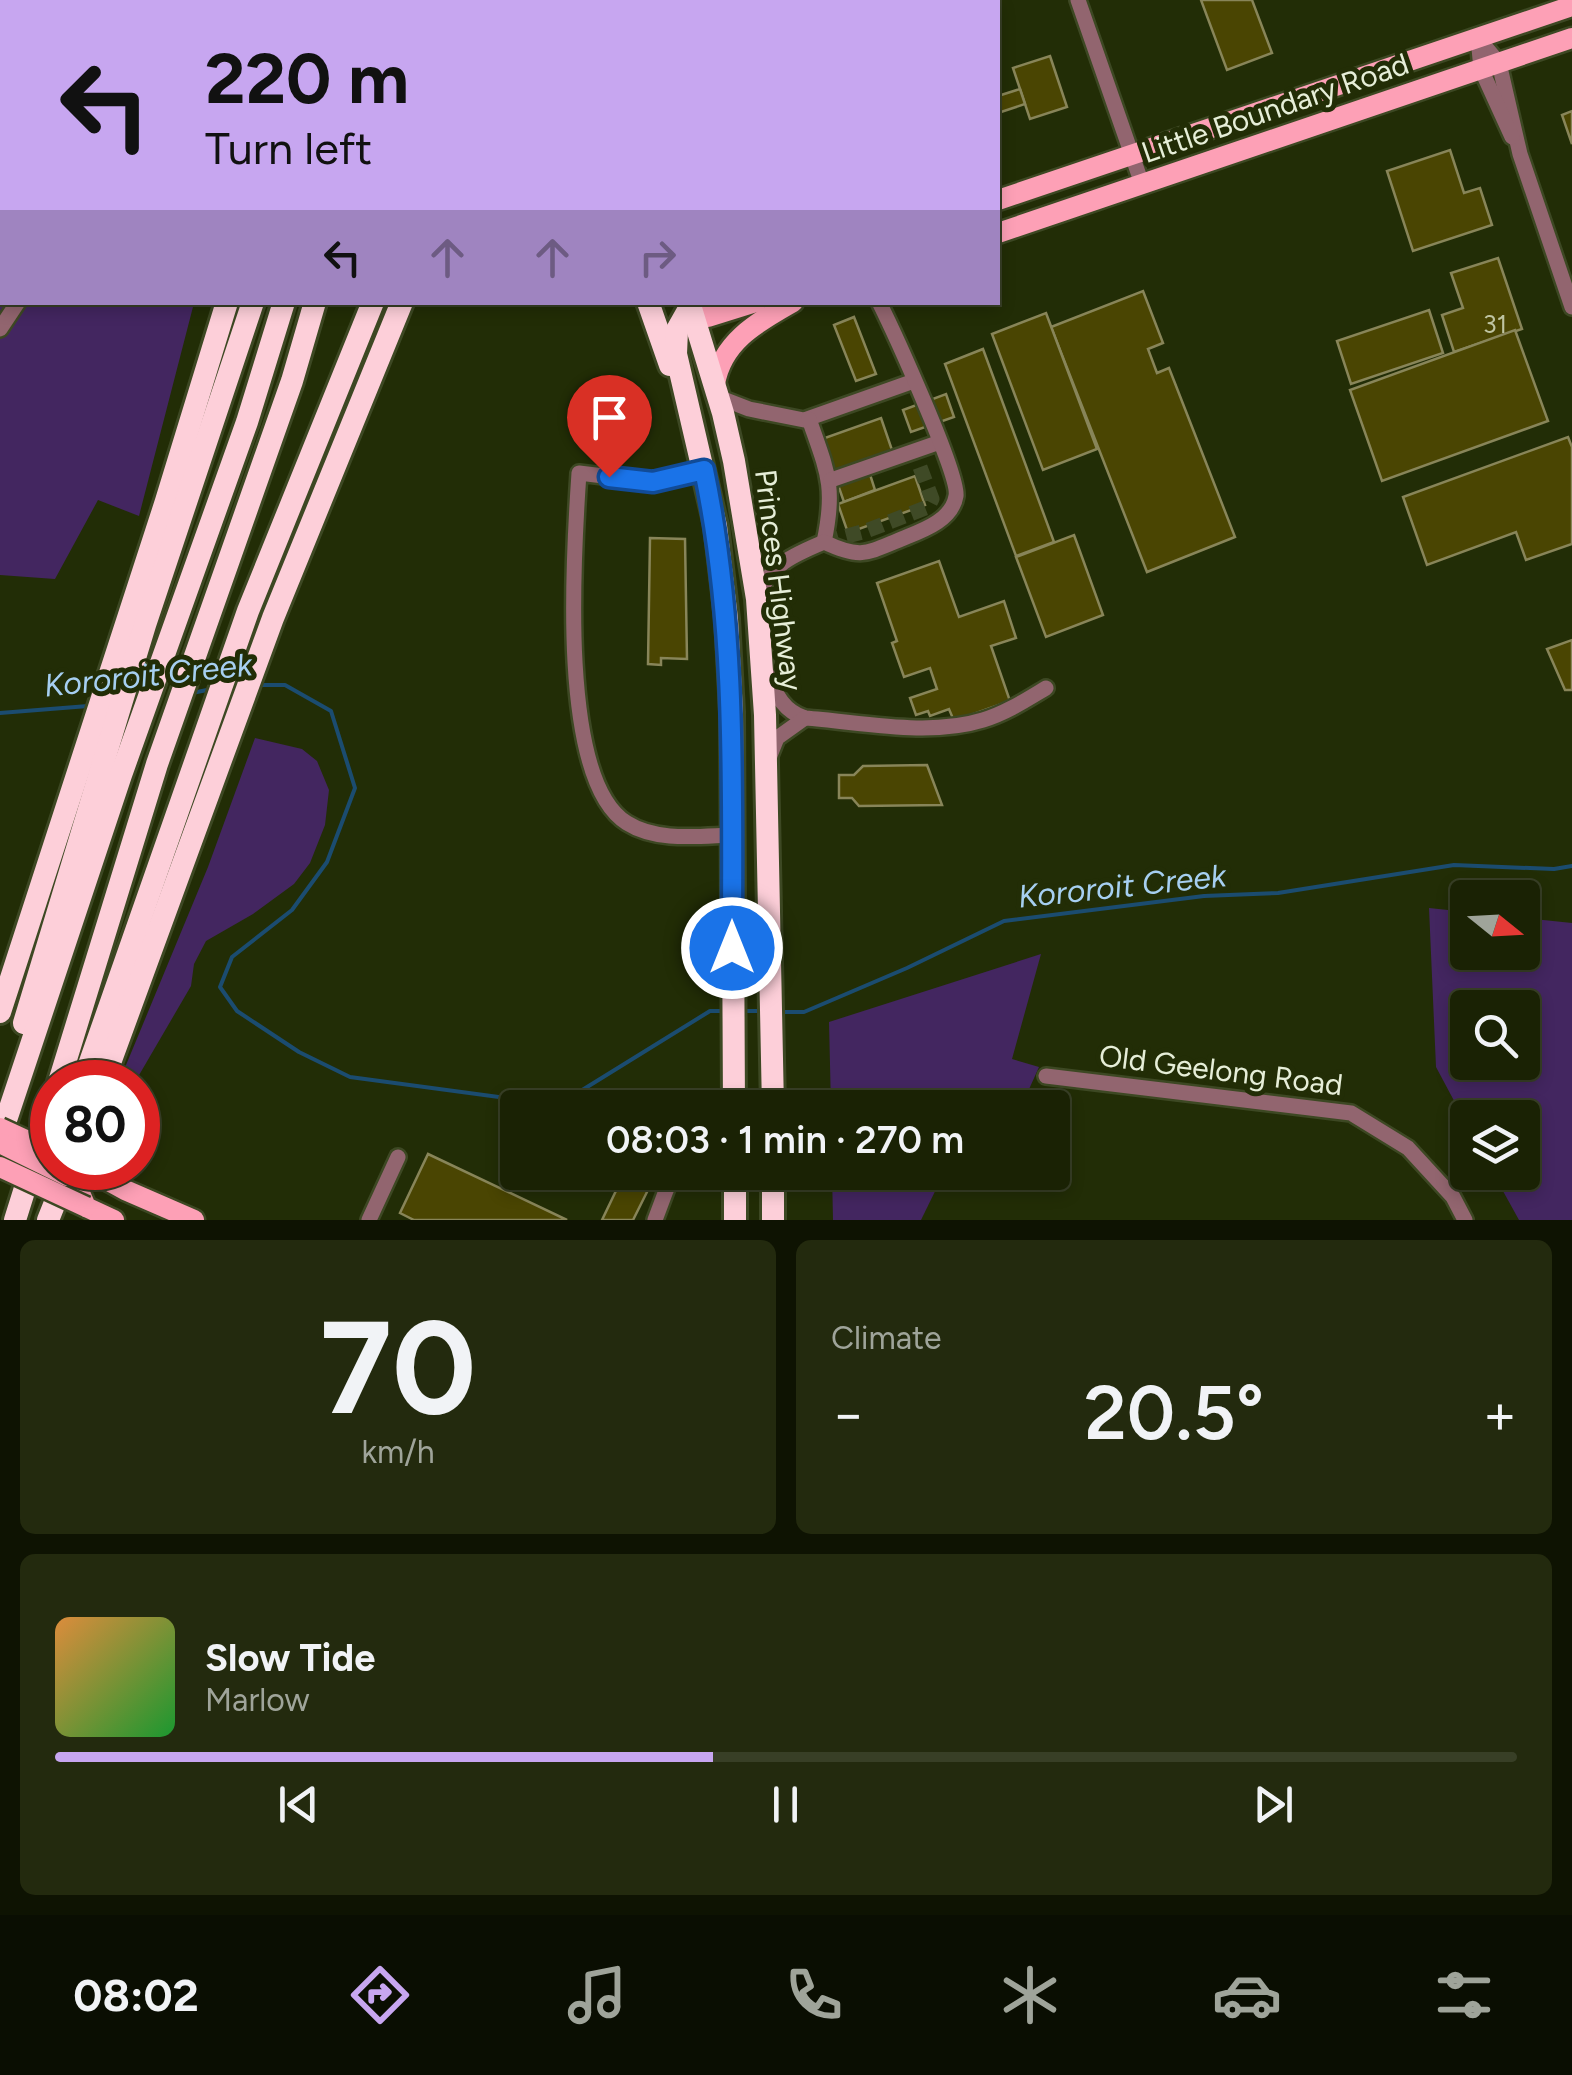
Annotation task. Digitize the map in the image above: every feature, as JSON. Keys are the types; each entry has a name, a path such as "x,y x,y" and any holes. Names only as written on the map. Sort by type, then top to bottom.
{"highway":[{"path":"0,1141 101,768 166,501 226,305"},
{"path":"166,501 239,305"},
{"path":"135,626 253,305"},
{"path":"0,1012 101,768 168,640 247,422 283,305"},
{"path":"292,381 314,305"},
{"path":"66,1060 157,764 208,614 323,305"},
{"path":"91,1060 248,611 372,305"},
{"path":"111,1060 273,618 401,305"},
{"path":"649,305 691,414"},
{"path":"688,308 676,330 675,349 691,414"},
{"name":"Princes Highway","path":"688,308 717,390 742,502 757,599 766,768 773,1090"},
{"name":"Princes Highway","path":"691,414 716,526 728,634 734,1090"},
{"path":"716,526 725,504 742,502"},
{"path":"0,1120 36,976 101,768"},
{"path":"15,1220 30,1172"},
{"path":"46,1220 60,1190"},
{"path":"735,1190 735,1220"},
{"path":"773,1190 773,1220"}],"main road":[{"name":"Little Boundary Road","path":"1000,199 1572,6"},
{"name":"Little Boundary Road","path":"1000,232 1572,38"},
{"path":"688,308 713,316 747,305"},
{"path":"717,390 719,363 727,349 759,322 788,305"},
{"path":"0,1128 30,1142"},
{"path":"0,1141 30,1153"},
{"path":"0,1167 87,1214 114,1220"},
{"path":"78,1190 87,1214"},
{"path":"125,1190 194,1220"}],"street":[{"path":"1078,0 1142,184"},
{"path":"1478,38 1572,306"},
{"path":"0,329 16,305"},
{"path":"824,542 851,554 873,550 941,520 951,510 956,496 956,485 940,442 879,305"},
{"path":"895,305 896,340"},
{"path":"717,390 760,412 809,419 914,381"},
{"path":"809,419 830,480 830,516 824,542"},
{"path":"830,480 940,442"},
{"path":"704,470 653,482 579,473 573,562 580,725 604,795 623,821 657,834 732,836"},
{"path":"757,599 777,565 824,542"},
{"path":"762,662 782,703 792,714 805,718 950,726 983,720 1018,706 1046,688"},
{"path":"766,768 778,738 805,718"},
{"name":"Old Geelong Road","path":"1046,1076 1351,1112 1408,1148 1452,1197 1465,1220"},
{"path":"369,1220 398,1157"},
{"path":"655,1220 666,1190"}],"shaded area":[{"path":"0,305 193,305 139,516 98,500 55,579 0,575"},
{"path":"255,738 302,749 317,761 329,790 325,825 310,863 294,884 206,941 194,964 191,986 148,1060 128,1060 208,867"},
{"path":"1429,908 1450,910 1450,970 1540,970 1540,920 1572,923 1572,1220 1519,1220 1502,1190 1540,1190 1540,1100 1454,1100 1436,1067"},
{"path":"1041,954 1012,1059 1039,1067 1029,1090 831,1090 829,1022"},
{"path":"832,1190 936,1190 921,1220 833,1220"}],"building":[{"path":"1201,0 1252,0 1272,53 1227,70"},
{"path":"1050,56 1067,107 1030,119 1013,68"},
{"path":"1020,89 1025,104 1000,112 1000,95"},
{"path":"1572,111 1572,144 1562,115"},
{"path":"1450,150 1464,193 1480,188 1492,225 1413,251 1387,171"},
{"path":"1498,258 1522,329 1454,352 1442,315 1463,308 1451,273"},
{"path":"1143,291 1163,343 1148,349 1157,373 1169,368 1235,537 1147,572 1051,327"},
{"path":"1429,310 1443,353 1351,384 1337,341"},
{"path":"1046,313 1097,449 1043,470 992,334"},
{"path":"854,317 876,374 856,381 834,325"},
{"path":"1515,330 1548,421 1382,481 1350,390"},
{"path":"983,349 1054,542 1016,556 945,364"},
{"path":"946,394 954,417 911,432 903,410"},
{"path":"881,418 893,453 866,462 875,490 844,502 822,439"},
{"path":"1568,437 1572,447 1572,544 1526,560 1516,532 1427,565 1403,497"},
{"path":"915,476 925,505 848,533 838,504"},
{"path":"1074,535 1103,615 1046,637 1016,557"},
{"path":"650,538 685,539 687,659 661,658 661,665 648,664"},
{"path":"939,561 959,617 1004,601 1016,638 991,646 1010,701 954,721 949,709 930,716 928,711 916,715 910,698 937,689 930,668 904,677 892,643 897,641 877,583"},
{"path":"1572,640 1572,690 1565,690 1547,649"},
{"path":"927,765 942,805 859,806 852,798 839,798 839,775 854,775 863,766"},
{"path":"428,1154 567,1220 414,1220 400,1213"},
{"path":"616,1190 648,1190 633,1220 602,1220"}],"waterway":[{"name":"Kororoit Creek","path":"256,685 285,685 331,711 355,788 327,862 292,910 232,957 220,987 237,1011 299,1052 350,1077 558,1105 710,1011 726,1011"},
{"name":"Kororoit Creek","path":"192,693 212,689"},
{"name":"Kororoit Creek","path":"0,713 88,706"},
{"name":"Kororoit Creek","path":"781,1012 804,1012 1004,921 1204,896 1278,893 1454,865 1554,869 1572,866"},
{"name":"Kororoit Creek","path":"741,1011 761,1011"}],"tunnel":[{"path":"824,542 928,507 932,499 914,451"}],"route":[{"path":"609,477 653,482 704,470 722,564 727,619 732,712 732,948"}]}
